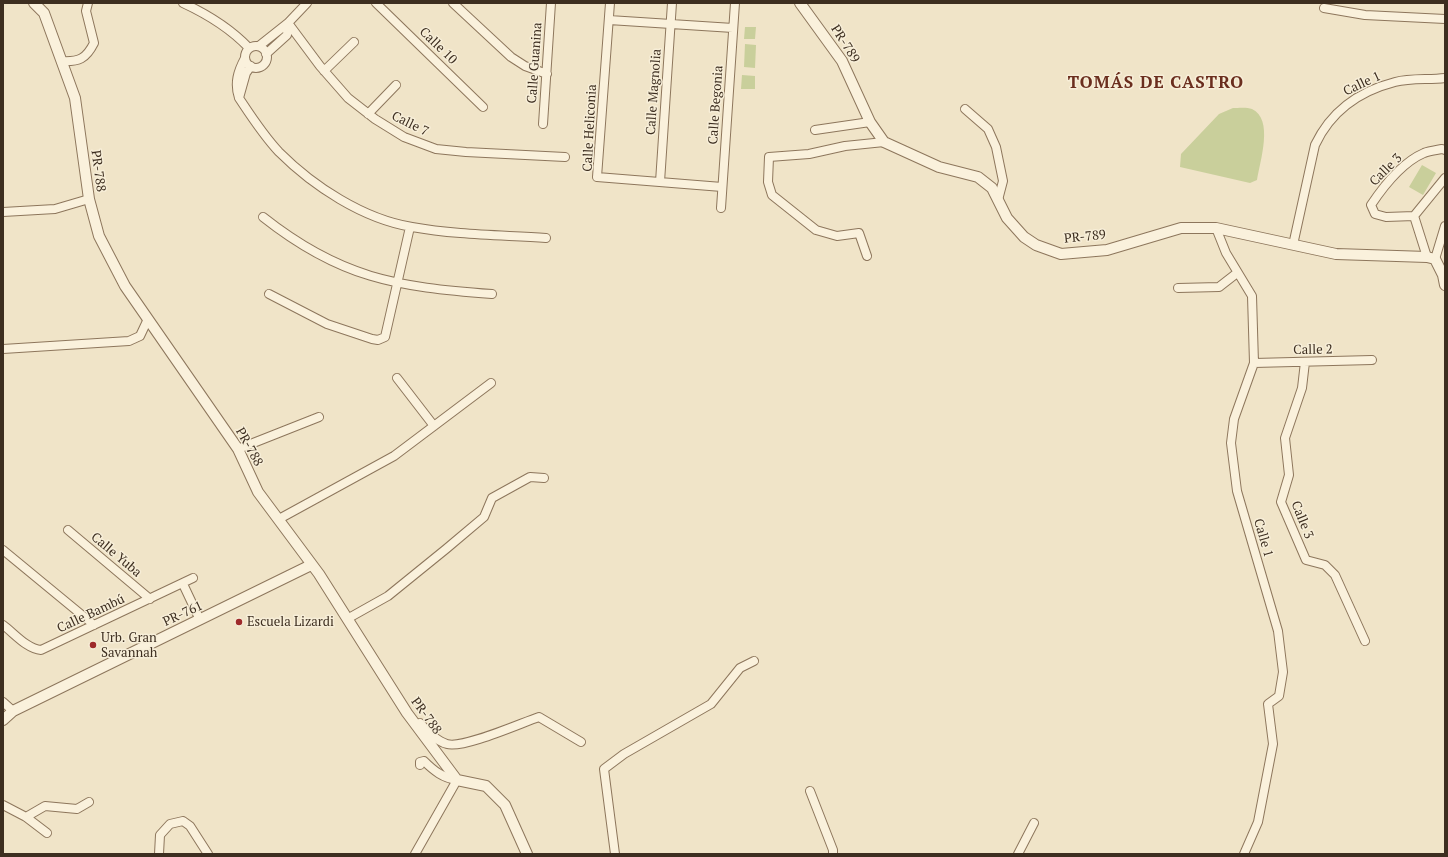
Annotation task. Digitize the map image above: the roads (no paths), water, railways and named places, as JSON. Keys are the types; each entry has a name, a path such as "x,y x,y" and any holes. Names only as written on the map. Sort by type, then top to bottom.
{"street":[{"name":"PR-788","path":"34,3 44,13 75,98 89,199 99,236 125,286 238,449 258,492 319,574 407,713 457,780"},
{"path":"61,61 73,62 83,59 89,54 94,43 86,11 88,3"},
{"path":"183,3 209,15 236,34 249,48"},
{"path":"249,48 259,46 288,23 308,3"},
{"name":"Calle 10","path":"376,3 483,107"},
{"path":"453,3 511,57 525,66 547,74"},
{"name":"Calle Guanina","path":"543,124 551,3"},
{"name":"Calle Heliconia","path":"610,3 597,178 722,187"},
{"name":"Calle Magnolia","path":"660,182 672,3"},
{"name":"Calle Begonia","path":"721,208 735,3"},
{"name":"PR-789","path":"800,3 842,61 870,122 884,142 939,167 978,177 992,188 1007,218 1024,237 1036,245 1061,254 1107,250 1181,228 1216,228 1336,254 1431,258"},
{"path":"1324,8 1365,15 1445,19"},
{"path":"609,20 733,28"},
{"path":"266,54 287,35 288,23"},
{"name":"Calle 7","path":"288,23 324,71 348,98 368,114 404,137 436,148 466,152 565,157"},
{"path":"324,71 354,42"},
{"path":"251,66 261,66 266,61 266,54 259,46"},
{"path":"240,82 240,68 249,48"},
{"path":"245,58 251,66"},
{"path":"251,66 236,89 239,98 258,127 278,151 328,193 370,215 410,227 458,233 546,238"},
{"name":"Calle 1","path":"1293,245 1315,145 1321,133 1341,108 1360,96 1396,82 1445,78"},
{"path":"368,114 396,85"},
{"path":"965,109 988,129 996,146 1002,181 998,200"},
{"path":"815,130 870,122"},
{"path":"867,256 859,233 837,236 816,230 772,195 768,182 768,157 808,154 845,146 884,142"},
{"name":"Calle 3","path":"1414,216 1386,217 1375,214 1371,205 1381,190 1402,169 1424,153 1442,149 1445,150"},
{"path":"1445,178 1414,216 1431,258 1443,275 1445,285"},
{"path":"3,212 55,209 89,199"},
{"path":"263,217 304,247 335,264 366,276 397,284 439,290 492,294"},
{"path":"1431,258 1445,226"},
{"path":"269,294 326,324 378,340 385,337 410,227"},
{"name":"Calle 1","path":"1216,228 1237,272 1252,296 1254,363 1234,420 1231,443 1237,491 1278,631 1283,672 1279,696 1268,704 1274,744 1258,822 1244,854"},
{"path":"1178,288 1219,287 1237,272"},
{"path":"3,349 129,341 140,336 148,319"},
{"name":"Calle 2","path":"1254,363 1372,360"},
{"name":"Calle 3","path":"1305,362 1302,388 1285,438 1289,475 1281,502 1306,560 1325,565 1335,575 1365,641"},
{"path":"397,378 434,426"},
{"path":"279,519 394,456 492,383"},
{"path":"238,449 319,417"},
{"path":"347,620 388,596 452,544 484,517 492,498 530,476 544,478"},
{"name":"Calle Yuba","path":"68,530 150,599"},
{"path":"3,550 94,625"},
{"name":"PR-761","path":"3,720 13,711 312,565"},
{"name":"Calle Bambú","path":"3,625 35,650 41,650 193,578"},
{"path":"183,584 200,620"},
{"path":"615,854 604,769 624,754 711,704 740,668 754,661"},
{"path":"3,702 13,711"},
{"path":"407,713 412,715 430,734 447,744 475,741 539,717 581,742"},
{"path":"420,765 420,762 424,761 432,770 448,779 486,786 505,805 527,854"},
{"path":"415,854 457,780"},
{"path":"810,791 833,850 833,854"},
{"path":"26,817 45,806 77,809 88,802"},
{"path":"3,805 26,817 46,833"},
{"path":"160,854 160,835 170,824 183,821 190,826 208,854"},
{"path":"1018,854 1034,823"}],"place":[{"name":"Escuela Lizardi","path":"239,622"},
{"name":"Urb. Gran Savannah","path":"93,645"}],"district":[{"name":"TOMÁS DE CASTRO","path":"1156,83"}]}
